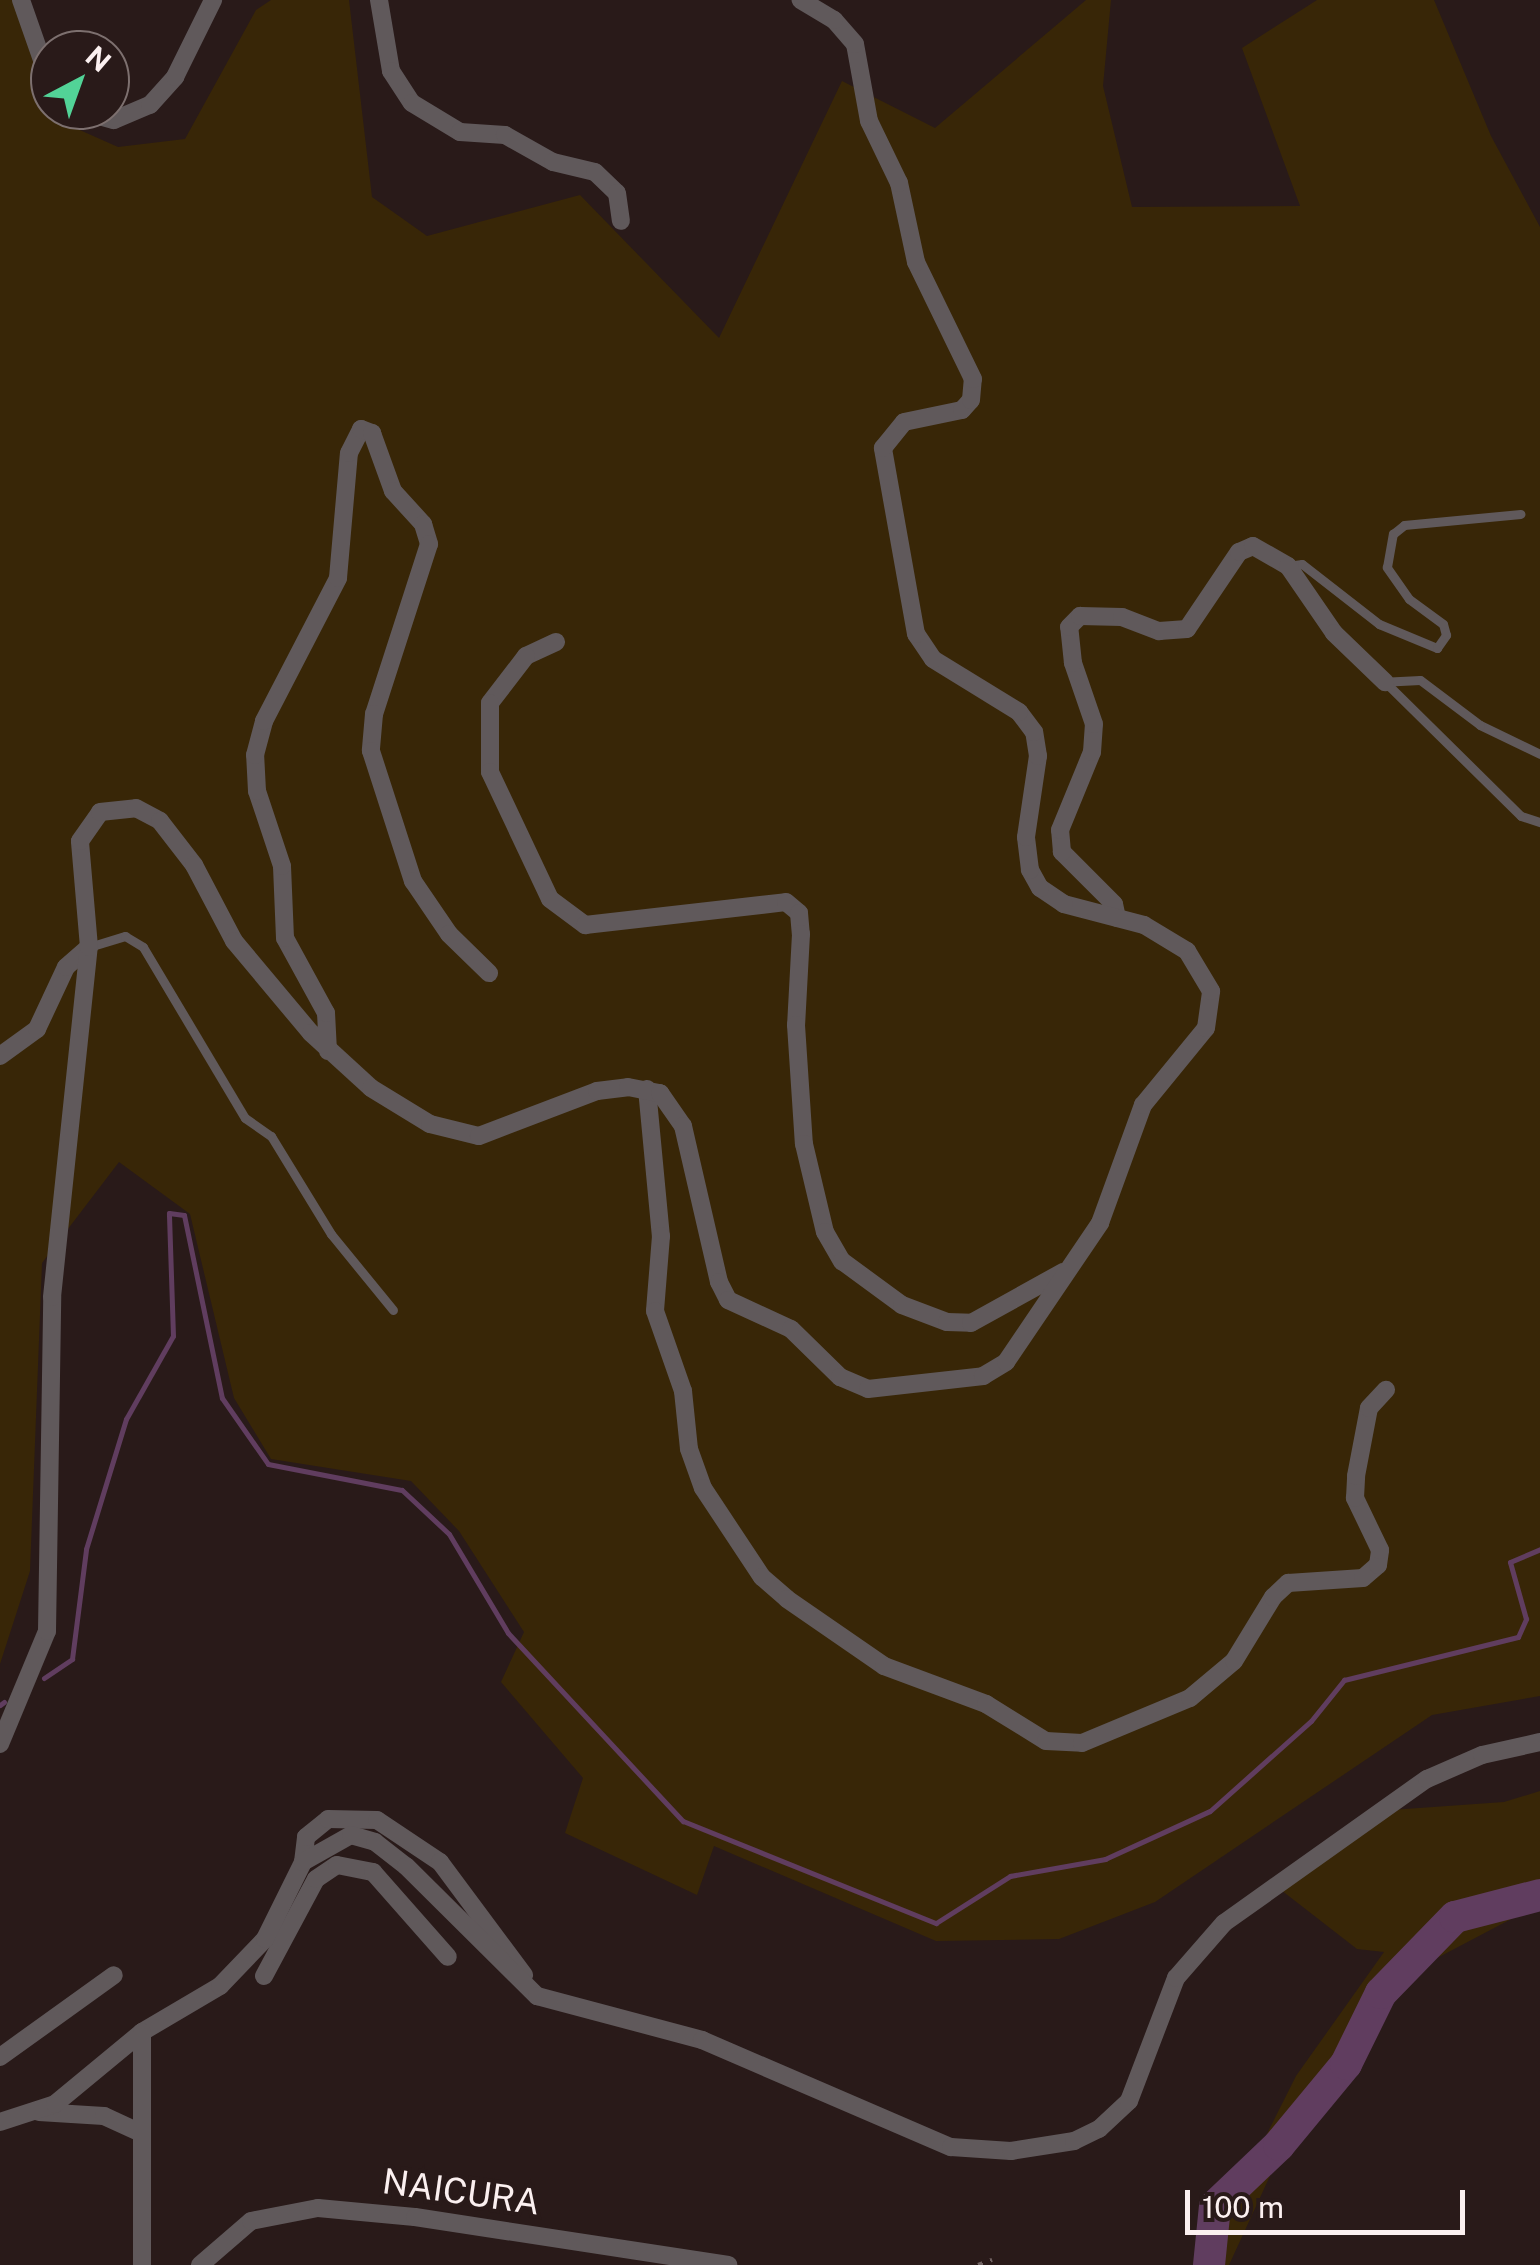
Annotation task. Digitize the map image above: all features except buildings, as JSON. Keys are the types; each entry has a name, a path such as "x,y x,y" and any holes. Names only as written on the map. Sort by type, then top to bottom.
{"street":[{"path":"20,0 31,30"},
{"path":"130,113 150,105 175,76 213,0"},
{"path":"379,0 391,71 412,103 460,132 505,135 553,162 594,172 617,192 621,220"},
{"path":"0,1744 33,1678 47,1630 51,1309 89,947 84,827 108,809 144,810 181,844 246,956 328,1051 401,1108 466,1136 506,1130 596,1091 647,1089 673,1106 683,1126 718,1282 728,1300 800,1336 849,1382 894,1389 992,1372 1012,1356 1109,1202 1136,1120 1200,1039 1211,1004 1208,980 1187,951 1156,930 1064,904 1040,888 1030,870 1026,837 1038,756 1034,732 1018,712 933,659 916,634 883,448 904,422 962,410 971,400 973,379 916,262 899,182 870,122 856,44 834,20 801,0"},
{"path":"328,1051 326,1013 285,938 282,866 257,791 255,755 264,721 338,578 348,453 361,429 372,433 393,491 423,524 430,544 374,714 371,751 414,881 449,934 489,973"},
{"path":"1116,918 1114,904 1062,852 1060,830 1092,752 1094,724 1073,664 1069,627 1080,616 1122,617 1158,631 1187,629 1239,552 1266,550 1288,566 1334,633 1385,682"},
{"path":"556,642 526,656 490,704 490,772 550,899 586,925 758,900 786,902 799,913 796,1025 804,1144 824,1232 842,1261 902,1305 971,1323 1068,1270"},
{"path":"0,1056 37,1028 66,967 89,947"},
{"path":"647,1089 662,1236 654,1311 684,1391 689,1449 703,1488 762,1577 787,1599 884,1666 986,1704 1034,1736 1082,1743 1190,1698 1234,1661 1273,1597 1288,1584 1363,1578 1378,1566 1380,1550 1355,1498 1369,1408 1386,1390"},
{"path":"303,1862 351,1835 375,1842 537,1996 715,2045 940,2144 988,2152 1064,2143 1098,2130 1129,2101 1176,1978 1224,1922 1427,1779 1482,1756 1540,1742"},
{"path":"264,1976 303,1862 306,1837 328,1819 378,1820 440,1862 537,1996"},
{"path":"39,2112 142,2032 220,1986 273,1942 316,1879 337,1865 372,1872 448,1957"},
{"path":"0,2058 114,1976"},
{"path":"142,2032 142,2265"},
{"path":"0,2122 39,2112 104,2116 141,2134"},
{"name":"NAICURA","path":"200,2265 251,2221 318,2208 728,2265"}],"lane":[{"path":"1288,566 1302,564 1378,624 1436,648 1446,635 1443,624 1408,600 1387,567 1393,534 1404,524 1520,514"},
{"path":"1385,682 1420,680 1480,725 1540,754"},
{"path":"1385,682 1520,816 1540,822"},
{"path":"89,947 126,936 143,947 245,1118 270,1136 332,1234 393,1310"}],"path":[{"path":"978,2265 992,2260"}],"shaded area":[{"path":"0,0 18,0 30,32 30,130 80,130 118,147 185,139 256,10 271,0 349,0 372,197 427,236 580,195 719,338 842,81 935,128 1086,0 1111,0 1103,86 1132,207 1300,206 1242,48 1317,0 1434,0 1491,136 1540,227 1540,1696 1432,1715 1155,1902 1059,1939 936,1941 714,1846 697,1895 565,1833 583,1778 501,1682 524,1632 459,1531 411,1481 271,1459 234,1398 190,1214 119,1162 42,1263 30,1571 0,1664"},
{"path":"1540,1791 1540,1904 1439,1957 1418,1955 1375,1995 1293,2126 1229,2265 1201,2265 1296,2076 1384,1952 1357,1949 1281,1890 1391,1810 1504,1802"}],"waterway":[{"path":"44,1678 72,1659 86,1549 126,1419 173,1336 169,1213 184,1215 222,1398 268,1464 402,1490 449,1534 508,1633 683,1821 936,1923 1010,1876 1105,1859 1210,1811 1311,1721 1344,1680 1518,1637 1526,1619 1510,1562 1540,1549"},
{"path":"0,1705 4,1702"},
{"path":"1209,2265 1215,2206 1279,2145 1346,2064 1381,1993 1455,1917 1540,1895"}]}
